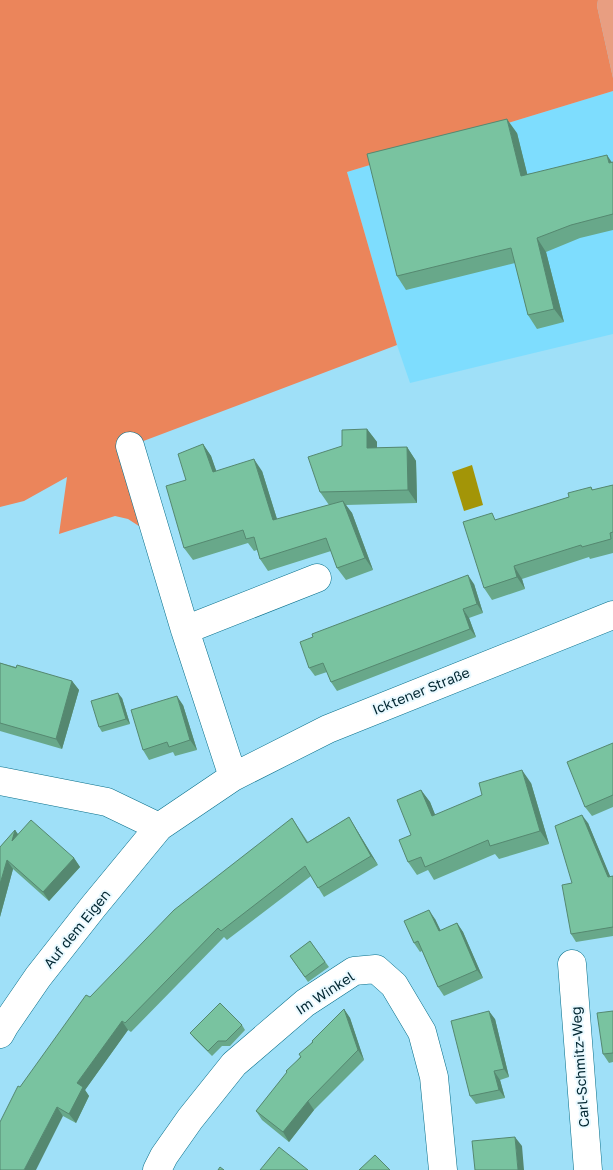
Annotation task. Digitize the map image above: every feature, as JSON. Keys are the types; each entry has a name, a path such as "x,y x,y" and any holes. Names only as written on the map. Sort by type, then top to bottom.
{"street":[{"path":"130,446 185,630 232,776"},
{"path":"185,630 317,578"},
{"name":"Icktener Straße","path":"159,827 232,776 328,729 613,615"},
{"path":"0,781 107,802 159,827"},
{"name":"Auf dem Eigen","path":"0,1034 38,977 159,827"},
{"name":"Carl-Schmitz-Weg","path":"572,964 588,1170"},
{"name":"Im Winkel","path":"157,1170 164,1156 190,1119 234,1064 305,1003 354,971 376,969 394,985 422,1032 434,1077 443,1170"}],"shaded area":[{"path":"0,0 598,0 597,6 613,78 613,91 347,172 397,345 117,451 142,528 128,519 115,516 59,534 67,477 24,501 0,507"},
{"path":"598,0 613,0 613,78 597,6"},
{"path":"613,91 613,334 410,383 397,345 347,172"},
{"path":"472,465 483,505 464,511 452,472"}],"building":[{"path":"507,119 521,176 607,155 609,163 613,162 613,214 571,225 537,238 554,309 528,315 511,248 397,276 367,154"},
{"path":"367,429 367,448 407,447 408,490 320,492 308,457 342,446 342,430"},
{"path":"203,444 213,472 254,459 273,520 343,501 365,558 337,568 326,538 260,559 254,537 246,539 243,530 184,548 166,486 186,480 178,454"},
{"path":"613,485 613,532 610,533 611,539 582,547 581,545 514,566 517,577 484,588 463,522 492,513 495,520 569,497 568,493 591,487 592,490"},
{"path":"468,575 477,604 463,609 470,629 331,682 323,663 309,668 300,642 313,637 312,634"},
{"path":"0,663 16,668 17,665 72,681 56,739 0,723"},
{"path":"118,693 126,719 99,727 91,701"},
{"path":"177,696 190,740 169,747 167,742 143,750 131,710"},
{"path":"613,743 613,795 585,807 567,762"},
{"path":"522,770 540,831 490,846 488,840 425,867 421,857 408,862 399,840 411,835 397,800 421,790 432,816 482,795 479,783"},
{"path":"582,815 608,877 613,876 613,927 571,934 562,885 572,883 555,826"},
{"path":"349,817 371,856 318,888 305,866 221,931 218,928 125,1023 122,1021 77,1083 83,1087 69,1114 57,1107 24,1170 0,1170 0,1122 18,1086 20,1087 86,995 90,997 174,910 292,818 307,843"},
{"path":"31,820 74,858 43,892 7,860 0,884 0,847 15,830 12,841"},
{"path":"429,910 439,931 457,923 477,970 438,987 418,941 414,943 404,921"},
{"path":"310,941 325,962 305,977 290,956"},
{"path":"220,1003 242,1025 226,1041 218,1041 208,1051 190,1033"},
{"path":"344,1009 358,1050 308,1101 283,1132 256,1111 286,1071 301,1057 299,1054"},
{"path":"489,1011 504,1069 494,1071 499,1090 470,1096 451,1021"},
{"path":"613,1011 613,1053 603,1054 597,1013"},
{"path":"515,1137 518,1170 475,1170 472,1141"},
{"path":"279,1147 308,1170 260,1170"},
{"path":"375,1155 390,1170 359,1170"}]}
